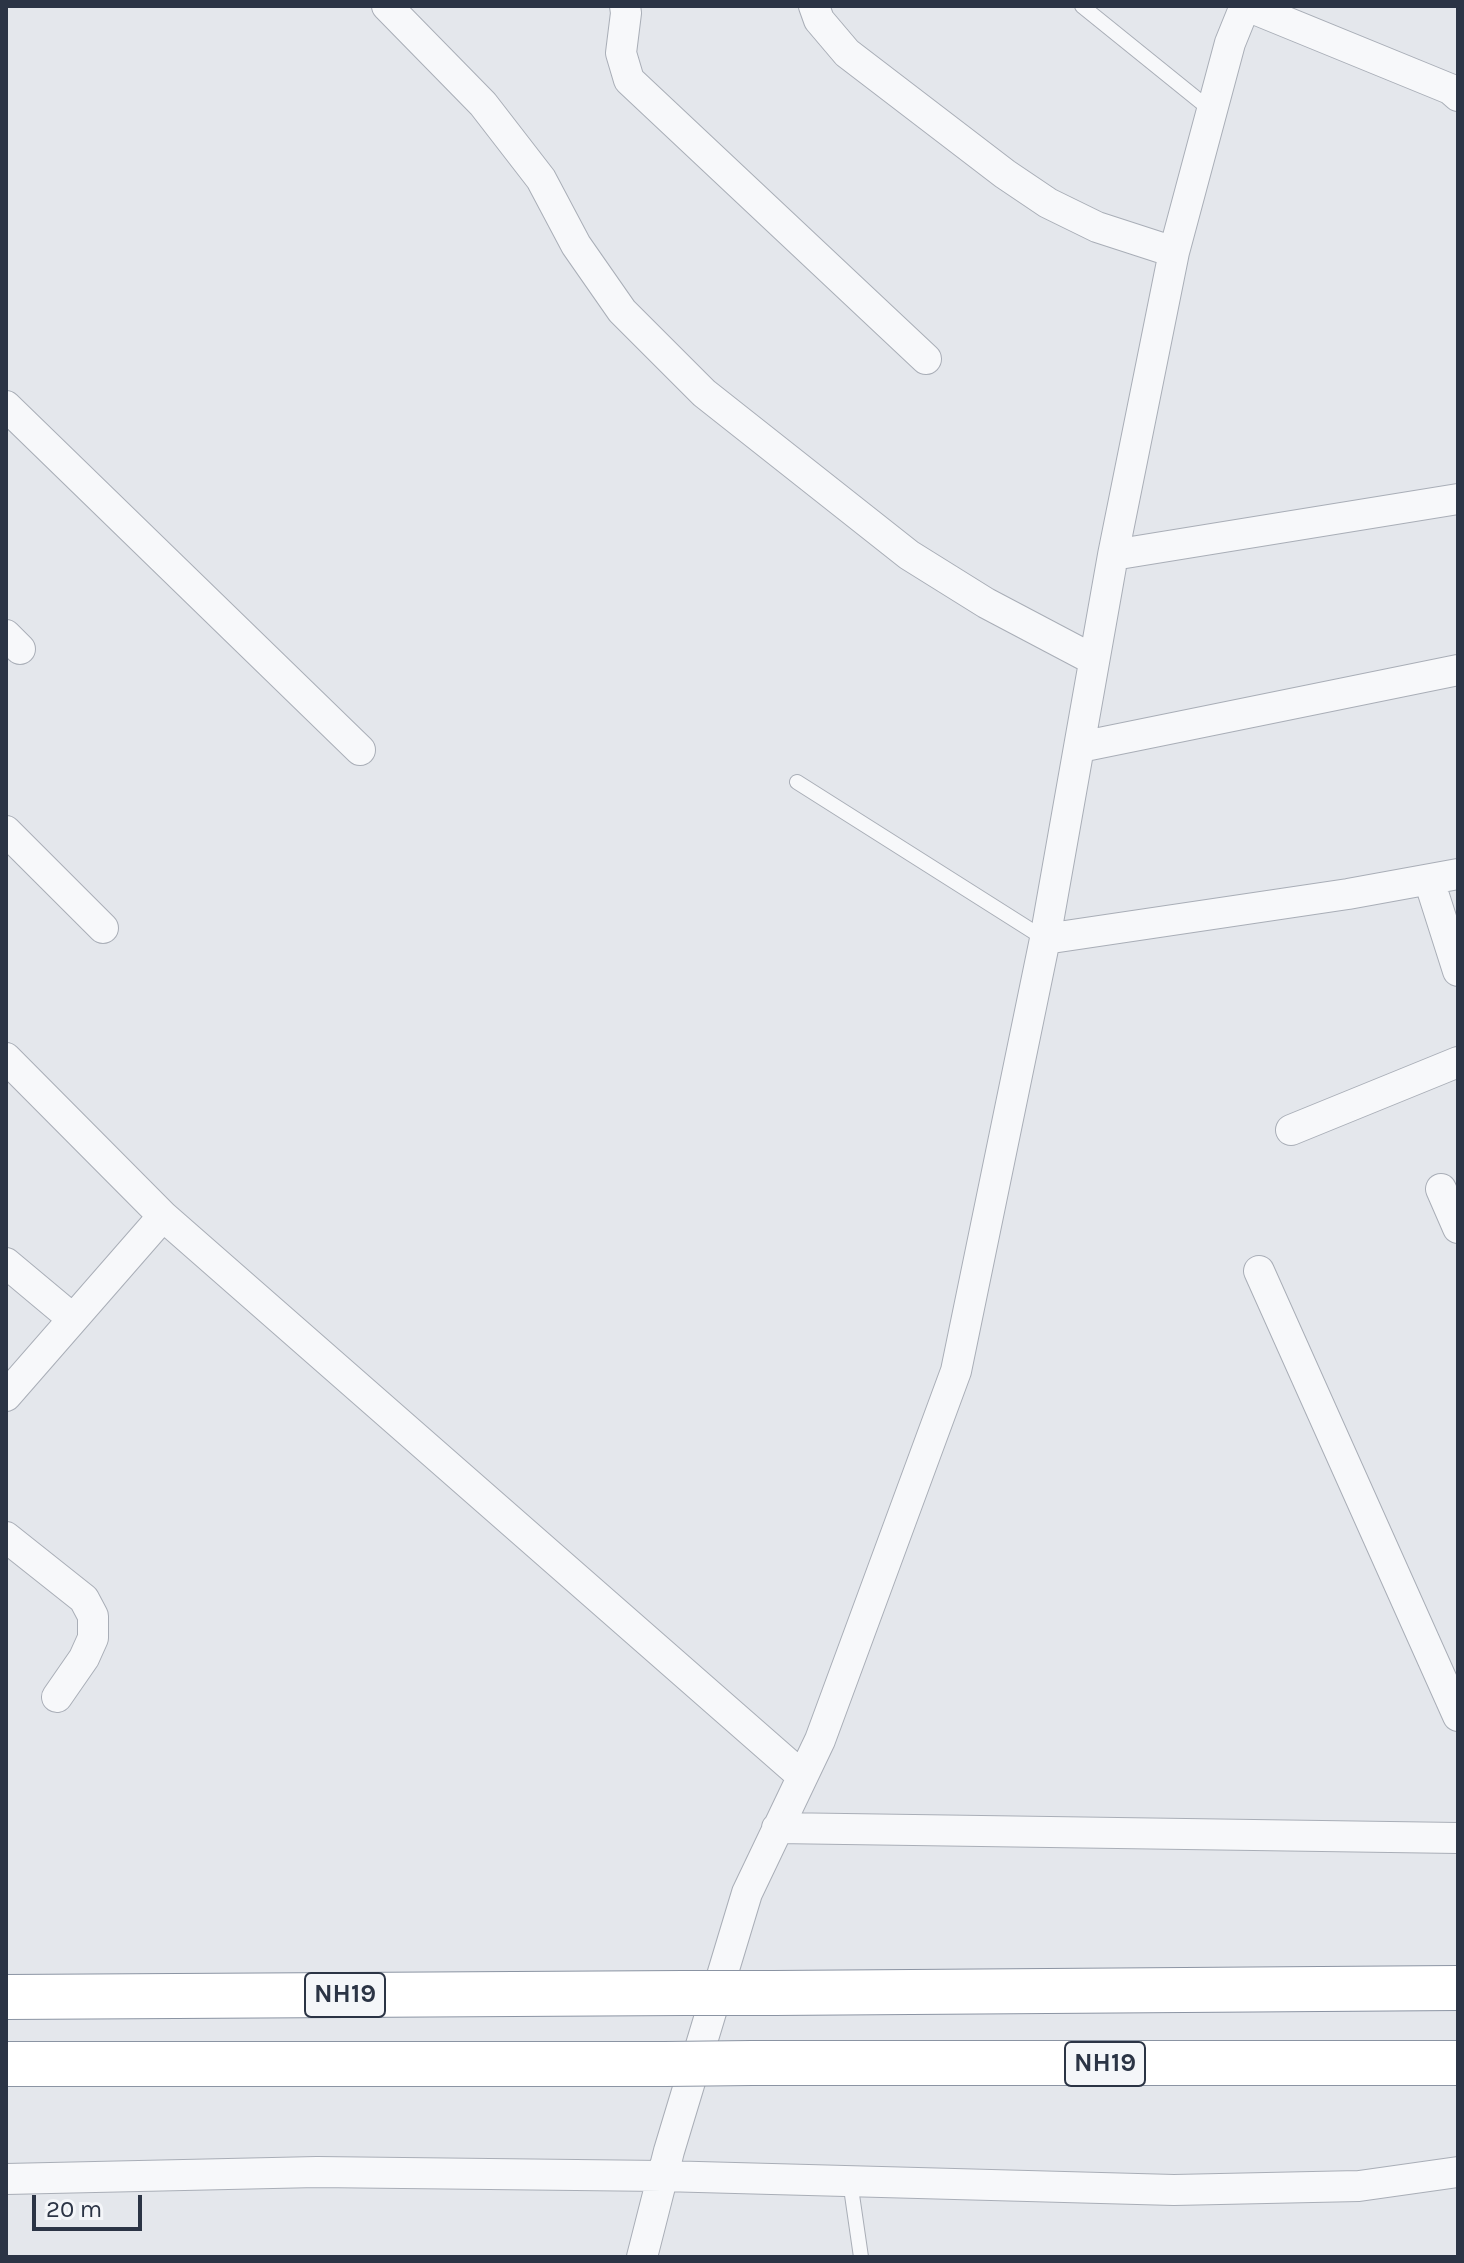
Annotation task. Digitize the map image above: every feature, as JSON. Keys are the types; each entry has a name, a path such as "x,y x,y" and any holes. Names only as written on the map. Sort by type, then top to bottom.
{"highway":[{"name":"NH19","path":"6,1997 1458,1988"},
{"name":"NH19","path":"6,2064 1458,2063"}],"street":[{"path":"387,6 483,104 541,179 576,245 622,311 704,393 909,555 986,603 1094,660"},
{"path":"625,6 621,53 629,80 926,359"},
{"path":"814,6 819,20 847,53 1005,174 1048,203 1097,227 1174,252"},
{"path":"642,2257 662,2176 747,1893 820,1740 956,1371 1045,939 1113,555 1174,252 1230,43 1246,6 1450,89 1458,96"},
{"path":"6,406 360,750"},
{"path":"1113,555 1458,499"},
{"path":"1080,747 1458,670"},
{"path":"6,831 103,928"},
{"path":"1045,939 1443,877 1458,971"},
{"path":"6,1058 163,1216 802,1776"},
{"path":"1291,1130 1458,1062"},
{"path":"1441,1189 1458,1228"},
{"path":"6,1396 163,1216"},
{"path":"6,1263 73,1319"},
{"path":"1259,1271 1458,1716"},
{"path":"6,1537 84,1599 93,1616 93,1638 84,1658 57,1697"},
{"path":"777,1828 1458,1838"},
{"path":"6,2179 317,2172 662,2176 1174,2190 1359,2186 1458,2172"}],"lane":[{"path":"1082,6 1212,112"},
{"path":"797,782 1045,939"},
{"path":"850,2181 861,2257"}]}
